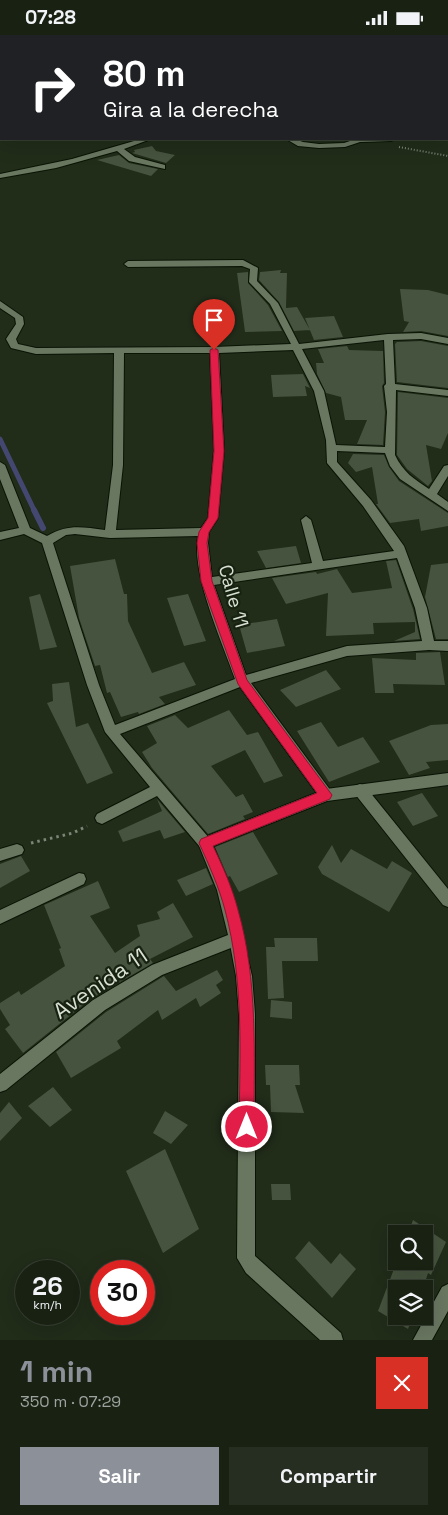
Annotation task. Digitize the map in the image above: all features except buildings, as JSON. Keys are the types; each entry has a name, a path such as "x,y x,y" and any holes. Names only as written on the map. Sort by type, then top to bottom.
{"street":[{"path":"0,176 55,166 119,149 144,140"},
{"path":"292,140 301,144 319,146 344,145 359,140"},
{"path":"119,149 132,159 162,167"},
{"path":"128,264 243,263 254,268 253,281 274,303 319,391 331,440 332,463 367,503 398,546 421,608 429,645"},
{"path":"0,304 19,317 20,324 11,339 14,346 36,351 214,350 296,347 388,337 421,336 448,341"},
{"path":"388,337 389,387 392,412 390,450 395,465 404,477 448,507"},
{"name":"Calle 11","path":"214,350 219,451 213,518 204,532 202,543 207,581 242,681 326,795"},
{"path":"110,534 118,465 119,351"},
{"path":"389,387 448,393"},
{"path":"330,448 390,450"},
{"path":"0,465 25,530"},
{"path":"431,495 447,470"},
{"path":"306,520 318,565"},
{"path":"0,536 25,530 47,541 93,685 111,733 205,843 222,881 232,911 244,976 247,1014 246,1258 252,1267 334,1340"},
{"path":"47,541 63,532 76,530 110,534 204,532"},
{"path":"207,581 401,554"},
{"path":"111,733 242,681 347,651 429,645 448,646"},
{"path":"205,843 326,795 448,779"},
{"path":"102,818 159,789"},
{"path":"360,790 448,900"},
{"path":"0,855 17,850"},
{"path":"0,917 80,879"},
{"name":"Avenida 11","path":"0,1084 99,1005 157,970 236,939"},
{"path":"422,1340 448,1293"}],"path":[{"path":"17,850 35,842 73,833 102,818"}],"waterway":[{"path":"0,439 35,512"},
{"path":"35,512 43,528"}],"route":[{"path":"214,350 219,451 213,518 204,532 202,543 207,581 242,681 326,795 205,843 222,881 232,911 244,976 247,1014 247,1127"}]}
